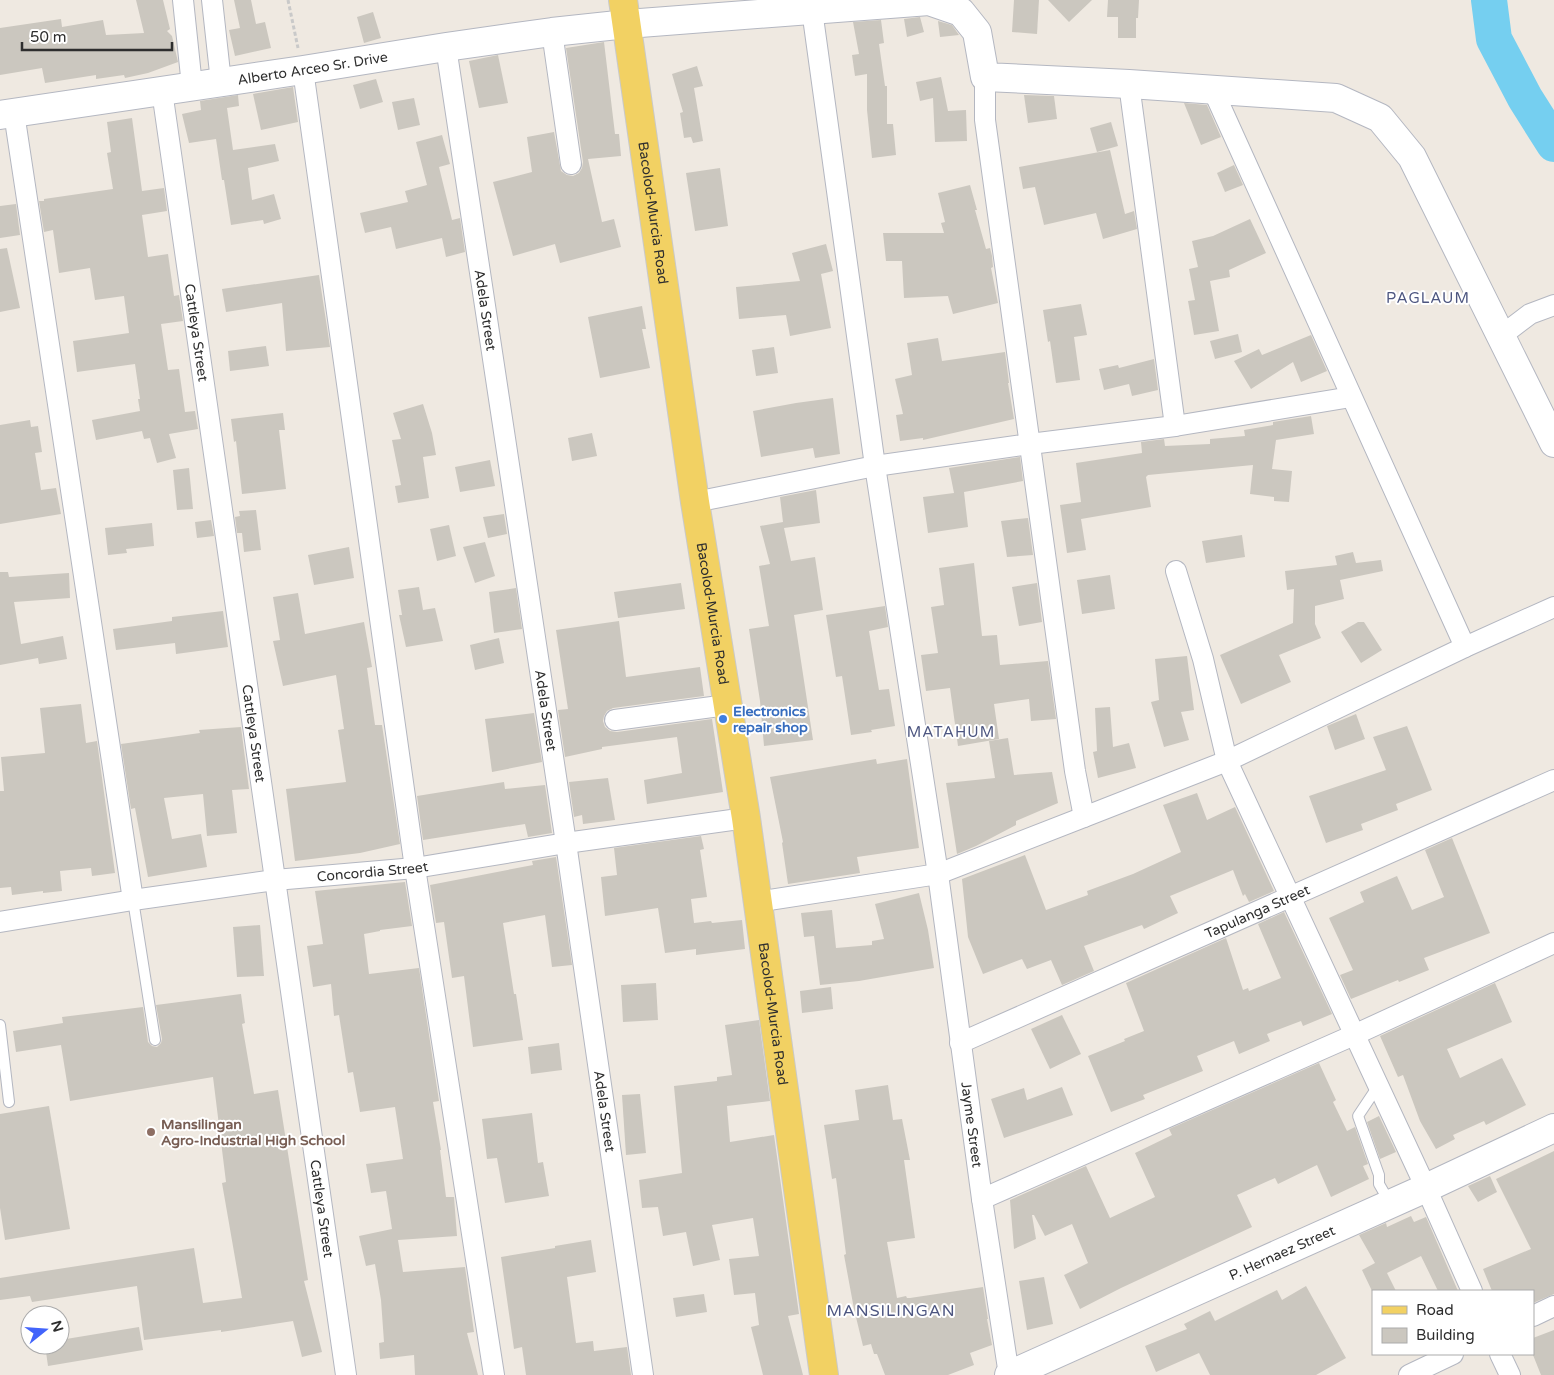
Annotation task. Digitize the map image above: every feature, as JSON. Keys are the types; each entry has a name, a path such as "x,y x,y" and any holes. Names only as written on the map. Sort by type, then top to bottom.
{"main road":[{"name":"Bacolod-Murcia Road","path":"625,12 695,502 746,818 824,1375"}],"street":[{"path":"183,0 192,86"},
{"path":"212,0 221,82"},
{"name":"Alberto Arceo Sr. Drive","path":"7,114 303,70 446,46 552,32 625,12 812,5 929,1 961,12 977,32 985,78"},
{"name":"Jayme Street","path":"812,5 875,466 938,874 982,1199 1009,1375"},
{"path":"552,32 571,164"},
{"name":"Adela Street","path":"446,46 566,843 643,1375"},
{"path":"303,70 415,868 494,1375"},
{"path":"1084,817 1075,771 985,120 985,78 1129,84 1336,98 1380,118 1412,157 1554,443"},
{"path":"1129,84 1176,426"},
{"path":"1213,90 1465,647"},
{"name":"Cattleya Street","path":"162,91 346,1375"},
{"path":"7,114 133,900"},
{"path":"1502,336 1530,314 1554,305"},
{"path":"695,502 875,466 1176,426 1351,397"},
{"path":"1176,571 1204,659 1227,761 1472,1290"},
{"path":"757,902 938,874 1227,761 1465,647 1554,607"},
{"path":"615,720 728,705"},
{"name":"Tapulanga Street","path":"960,1043 1554,780"},
{"name":"Concordia Street","path":"0,922 133,900 276,880 415,868 566,843 746,818"},
{"path":"982,1199 1354,1035 1554,943"},
{"name":"P. Hernaez Street","path":"1009,1375 1426,1188 1554,1128"},
{"path":"1534,1316 1554,1306"},
{"path":"1408,1375 1451,1355"},
{"path":"1500,1355 1510,1375"}],"lane":[{"path":"133,900 155,1040"},
{"path":"0,1025 9,1102"},
{"path":"1378,1086 1358,1116 1379,1175 1379,1184 1390,1204"}],"path":[{"path":"288,0 303,70"}],"building":[{"path":"136,0 163,0 170,29 167,31 172,36 178,62 148,73 125,78 124,75 96,79 96,75 45,83 42,68 0,75 0,28 61,19 62,27 103,20 106,35 144,33"},
{"path":"234,0 251,0 256,24 265,22 271,48 235,56 229,30 240,28"},
{"path":"1014,0 1039,0 1037,34 1012,32"},
{"path":"1048,0 1092,0 1069,22"},
{"path":"1108,0 1139,0 1138,18 1136,18 1136,38 1118,38 1118,17 1107,17"},
{"path":"373,12 381,38 364,43 357,17"},
{"path":"920,17 924,32 907,37 904,19"},
{"path":"881,20 884,43 879,44 885,86 887,86 887,124 893,124 896,155 872,158 867,110 867,74 855,76 852,55 859,54 853,22"},
{"path":"938,21 952,25 959,35 940,37"},
{"path":"604,42 615,134 619,134 621,156 588,159 602,222 614,219 621,247 560,263 555,244 513,256 493,182 532,172 527,137 554,132 561,171 573,176 579,173 583,162 566,48"},
{"path":"498,55 508,103 479,108 469,61"},
{"path":"697,66 703,86 694,88 703,141 693,143 691,137 684,138 680,113 683,112 672,74"},
{"path":"941,77 948,111 966,110 967,141 935,142 933,98 920,101 916,82"},
{"path":"376,79 383,102 360,109 353,85"},
{"path":"293,87 298,122 261,130 253,94"},
{"path":"238,95 239,106 227,108 233,150 275,144 279,161 248,168 252,200 274,194 281,219 264,224 263,220 231,225 216,139 189,143 182,114 201,110 200,101"},
{"path":"1024,95 1054,96 1057,119 1028,123"},
{"path":"414,98 420,125 398,130 392,102"},
{"path":"1184,103 1207,105 1221,137 1201,145"},
{"path":"132,118 142,191 164,188 167,211 142,215 148,257 168,254 174,296 179,295 183,321 161,324 168,370 179,369 185,412 195,411 198,429 169,434 176,458 157,463 150,438 144,439 142,431 96,440 92,420 140,411 135,364 77,372 73,341 129,333 124,296 95,300 90,268 59,273 53,230 44,232 39,201 113,189 107,153 111,152 107,122"},
{"path":"1111,122 1118,146 1097,152 1090,128"},
{"path":"442,135 450,164 439,167 452,220 460,218 465,252 446,257 442,238 396,249 391,227 365,233 360,213 408,202 405,191 427,185 416,142"},
{"path":"1110,150 1125,214 1134,211 1137,229 1103,239 1096,213 1044,225 1035,187 1023,189 1019,167"},
{"path":"1234,165 1243,185 1225,192 1217,173"},
{"path":"720,168 728,226 695,231 686,173"},
{"path":"970,185 986,249 990,248 992,256 993,267 991,268 998,303 953,314 948,296 904,298 902,261 886,261 883,233 944,233 941,223 945,222 938,193"},
{"path":"16,204 20,235 0,238 0,206"},
{"path":"1250,219 1266,253 1229,270 1230,277 1210,281 1219,331 1194,335 1188,301 1195,300 1189,269 1198,267 1192,241 1213,236"},
{"path":"826,244 833,271 821,274 831,328 790,336 786,315 739,319 736,287 800,281 792,253"},
{"path":"7,248 20,308 0,312 0,249"},
{"path":"319,275 330,347 286,351 282,303 226,312 222,289"},
{"path":"1081,304 1087,335 1074,337 1080,380 1056,383 1043,310"},
{"path":"642,306 646,329 642,329 650,368 600,378 588,317"},
{"path":"1238,334 1242,352 1215,359 1210,341"},
{"path":"1311,335 1327,371 1301,382 1293,362 1251,389 1234,361 1259,349 1262,355"},
{"path":"938,338 942,361 1005,352 1014,419 923,440 923,438 900,441 896,415 903,414 895,379 912,375 907,343"},
{"path":"266,346 269,366 230,371 228,351"},
{"path":"774,347 778,373 756,376 752,350"},
{"path":"1154,359 1158,390 1132,396 1129,384 1104,390 1099,369 1118,365 1119,368"},
{"path":"833,398 840,454 815,458 813,448 761,457 753,411"},
{"path":"423,404 432,433 436,455 423,457 429,498 398,503 395,486 401,485 392,440 401,439 393,413"},
{"path":"283,413 285,430 279,430 286,489 242,494 236,441 234,442 231,419"},
{"path":"1311,416 1314,434 1276,440 1272,469 1292,471 1289,502 1274,501 1274,497 1250,494 1253,465 1148,475 1146,477 1151,507 1081,519 1086,550 1067,553 1060,505 1081,502 1076,463 1142,453 1141,442 1164,439 1165,446 1210,444 1210,439 1245,436 1244,430 1273,425 1273,422"},
{"path":"30,420 31,427 38,426 42,452 35,453 41,490 56,488 61,514 0,524 0,425"},
{"path":"592,433 597,456 572,461 568,438"},
{"path":"1020,457 1023,481 964,492 968,527 928,533 923,497 954,493 949,468"},
{"path":"490,460 495,486 460,492 455,467"},
{"path":"189,468 193,509 177,510 173,470"},
{"path":"816,490 820,523 784,528 791,561 815,557 823,610 794,615 813,740 764,746 760,701 749,629 769,626 759,566 770,564 760,526 783,522 780,497"},
{"path":"256,510 261,550 244,552 242,533 237,533 235,517 240,516 239,511"},
{"path":"504,514 507,534 488,538 483,517"},
{"path":"1028,518 1033,555 1007,557 1001,521"},
{"path":"211,520 214,536 197,538 195,522"},
{"path":"152,523 154,546 126,549 127,553 108,555 105,528"},
{"path":"449,525 456,556 437,561 430,529"},
{"path":"1242,535 1245,557 1206,563 1202,541"},
{"path":"485,542 495,576 475,583 463,547"},
{"path":"349,547 354,578 314,585 308,555"},
{"path":"1353,552 1356,563 1381,560 1383,571 1340,580 1344,599 1315,606 1315,624 1321,638 1279,655 1291,682 1241,704 1220,655 1293,623 1294,589 1287,590 1285,571 1337,565 1335,556"},
{"path":"974,563 982,636 997,635 1000,665 1048,661 1056,719 1031,721 1029,699 994,704 999,739 958,746 950,688 926,691 921,655 938,653 931,607 944,605 939,568"},
{"path":"0,572 8,572 9,577 69,573 70,598 14,602 21,644 63,636 67,659 39,664 38,658 0,665"},
{"path":"1110,575 1115,609 1082,614 1077,580"},
{"path":"681,583 685,609 618,618 614,592"},
{"path":"1037,583 1042,622 1019,626 1012,587"},
{"path":"419,587 423,610 435,608 443,641 406,647 399,615 402,615 398,590"},
{"path":"516,588 522,629 494,633 489,592"},
{"path":"298,593 305,634 364,622 372,667 367,668 375,725 382,725 400,844 360,853 295,861 286,789 346,782 338,730 344,729 336,675 283,686 273,641 280,640 273,597"},
{"path":"885,606 888,627 869,631 879,690 889,689 895,726 851,735 842,676 836,677 826,615"},
{"path":"223,611 228,647 176,654 175,643 116,650 113,629 172,621 172,617"},
{"path":"619,621 626,677 700,667 704,696 613,708 607,711 604,716 605,727 610,731 617,732 712,719 723,792 647,804 644,780 682,773 677,737 602,747 602,749 565,757 558,710 568,709 556,630"},
{"path":"1358,622 1364,622 1382,650 1361,663 1341,632"},
{"path":"499,638 504,663 475,670 470,645"},
{"path":"1187,656 1194,710 1181,712 1189,740 1164,747 1151,702 1159,700 1155,659"},
{"path":"81,704 86,743 97,741 115,873 92,876 91,868 60,871 62,891 43,893 43,891 12,895 11,887 0,888 0,791 4,791 1,757 45,753 40,708"},
{"path":"1110,707 1113,747 1129,743 1136,768 1098,778 1093,752 1097,751 1095,708"},
{"path":"534,713 542,762 492,772 485,719"},
{"path":"1356,714 1365,739 1335,750 1327,726"},
{"path":"1407,726 1432,790 1396,804 1398,810 1361,824 1363,830 1326,843 1309,796 1386,770 1373,737"},
{"path":"241,727 249,789 232,790 237,833 207,836 203,794 164,798 172,839 201,834 207,867 148,877 135,808 131,809 121,744 200,733 199,730"},
{"path":"1008,738 1014,775 1052,772 1058,803 1016,821 1016,825 957,854 946,783 995,778 989,741"},
{"path":"876,759 877,764 907,759 919,848 857,857 860,873 788,884 783,842 770,777"},
{"path":"608,778 615,820 583,824 582,815 574,817 569,782"},
{"path":"504,782 505,789 545,785 552,833 528,837 525,824 423,840 417,796"},
{"path":"1197,793 1207,820 1235,807 1274,891 1249,902 1245,894 1243,896 1233,870 1170,896 1178,913 1144,929 1142,925 1084,946 1094,971 1062,985 1051,960 1027,969 1022,959 983,974 968,937 962,879 1025,855 1046,910 1088,895 1087,891 1133,874 1181,852 1163,805"},
{"path":"701,836 704,849 700,850 707,897 691,899 694,923 742,920 745,949 696,955 696,949 665,953 658,908 605,916 601,877 617,875 614,848"},
{"path":"1452,838 1490,933 1424,958 1429,970 1351,999 1340,975 1353,970 1329,918 1364,902 1360,892 1397,876 1412,910 1444,897 1425,850"},
{"path":"556,857 572,965 552,967 545,915 503,923 523,1040 473,1047 464,976 452,978 444,922 436,923 430,885 533,865 532,861"},
{"path":"405,882 412,926 364,934 369,974 419,968 439,1101 433,1102 446,1197 454,1197 457,1236 398,1240 403,1272 465,1267 474,1332 467,1333 478,1375 415,1375 414,1355 380,1359 379,1343 384,1342 381,1300 375,1264 366,1266 359,1236 392,1229 386,1191 371,1193 366,1164 403,1159 395,1107 360,1112 353,1072 348,1073 339,1015 334,1016 331,984 313,987 307,946 323,944 315,891"},
{"path":"919,893 928,930 934,968 859,981 820,985 814,936 804,937 801,913 832,910 836,948 872,945 872,941 884,939 875,904"},
{"path":"1284,912 1332,1014 1303,1026 1301,1021 1267,1034 1270,1041 1239,1054 1234,1041 1197,1056 1203,1071 1143,1095 1145,1099 1111,1112 1088,1056 1144,1031 1126,983 1226,938 1243,990 1248,988 1249,991 1281,978 1258,924"},
{"path":"260,925 264,976 237,977 233,927"},
{"path":"656,983 658,1020 623,1022 621,985"},
{"path":"1495,983 1512,1022 1447,1049 1460,1078 1502,1058 1526,1105 1486,1125 1484,1121 1453,1135 1455,1139 1436,1149 1420,1121 1403,1075 1398,1077 1380,1036"},
{"path":"831,987 833,1009 802,1013 800,991"},
{"path":"241,994 245,1023 242,1024 254,1094 278,1090 308,1280 304,1281 322,1352 302,1357 293,1321 221,1332 221,1330 144,1340 137,1286 32,1302 30,1296 0,1300 0,1278 194,1248 203,1303 242,1298 222,1183 226,1182 213,1077 70,1101 61,1045 16,1052 13,1031 63,1023 62,1017 143,1007 148,1042 152,1046 157,1047 162,1039 156,1005"},
{"path":"1062,1015 1081,1054 1050,1069 1031,1029"},
{"path":"759,1020 770,1101 727,1106 730,1142 774,1135 799,1314 788,1316 803,1375 763,1375 751,1327 759,1325 755,1293 734,1295 729,1259 759,1256 753,1218 712,1225 720,1260 693,1266 686,1232 663,1236 658,1207 642,1208 639,1180 682,1173 674,1086 717,1081 717,1077 732,1075 725,1025"},
{"path":"559,1043 562,1070 531,1074 528,1047"},
{"path":"1319,1063 1336,1100 1333,1102 1347,1131 1355,1127 1368,1164 1363,1166 1369,1179 1331,1197 1317,1165 1278,1184 1275,1178 1237,1195 1252,1227 1080,1309 1064,1275 1088,1263 1072,1224 1045,1236 1034,1215 1032,1215 1036,1239 1014,1249 1010,1200 1086,1166 1110,1218 1155,1197 1135,1153 1172,1135 1169,1129"},
{"path":"888,1085 893,1120 902,1119 910,1160 904,1160 915,1238 887,1242 897,1298 906,1296 910,1298 983,1287 992,1345 970,1353 974,1365 948,1375 885,1375 871,1344 863,1346 854,1309 844,1255 846,1254 836,1178 832,1179 824,1125 859,1120 855,1090"},
{"path":"1062,1087 1073,1115 1004,1138 991,1099 1024,1088 1027,1100"},
{"path":"640,1094 646,1153 626,1155 622,1095"},
{"path":"49,1106 70,1229 5,1240 0,1208 0,1114"},
{"path":"532,1113 538,1163 543,1162 549,1196 505,1203 497,1158 487,1159 482,1119"},
{"path":"1379,1116 1396,1152 1380,1159 1367,1122"},
{"path":"1554,1151 1554,1294 1534,1303 1534,1290 1492,1290 1483,1269 1531,1249 1496,1179"},
{"path":"1490,1176 1497,1192 1478,1202 1468,1186"},
{"path":"1411,1216 1414,1222 1426,1217 1458,1290 1438,1290 1421,1256 1387,1273 1396,1290 1372,1291 1362,1270 1375,1263 1359,1235 1386,1223 1387,1227"},
{"path":"591,1240 596,1272 567,1277 576,1343 593,1341 594,1351 627,1347 631,1375 526,1375 522,1347 514,1349 501,1257"},
{"path":"1044,1277 1053,1324 1027,1330 1019,1281"},
{"path":"1306,1286 1346,1358 1316,1375 1210,1375 1199,1353 1156,1372 1145,1346 1187,1329 1184,1324 1210,1311 1215,1321 1277,1290 1282,1300"},
{"path":"704,1294 707,1312 676,1317 673,1298"},
{"path":"139,1327 143,1350 48,1366 46,1355 70,1355 70,1338"},
{"path":"1554,1330 1554,1375 1541,1375 1533,1355 1534,1338"}],"waterway":[{"path":"1489,0 1494,39 1525,98 1554,144"}],"place":[{"name":"Electronics repair shop","path":"723,719"},
{"name":"Mansilingan Agro-Industrial High School","path":"151,1132"}],"district":[{"name":"PAGLAUM","path":"1428,298"},
{"name":"MATAHUM","path":"951,732"},
{"name":"MANSILINGAN","path":"891,1310"}]}
